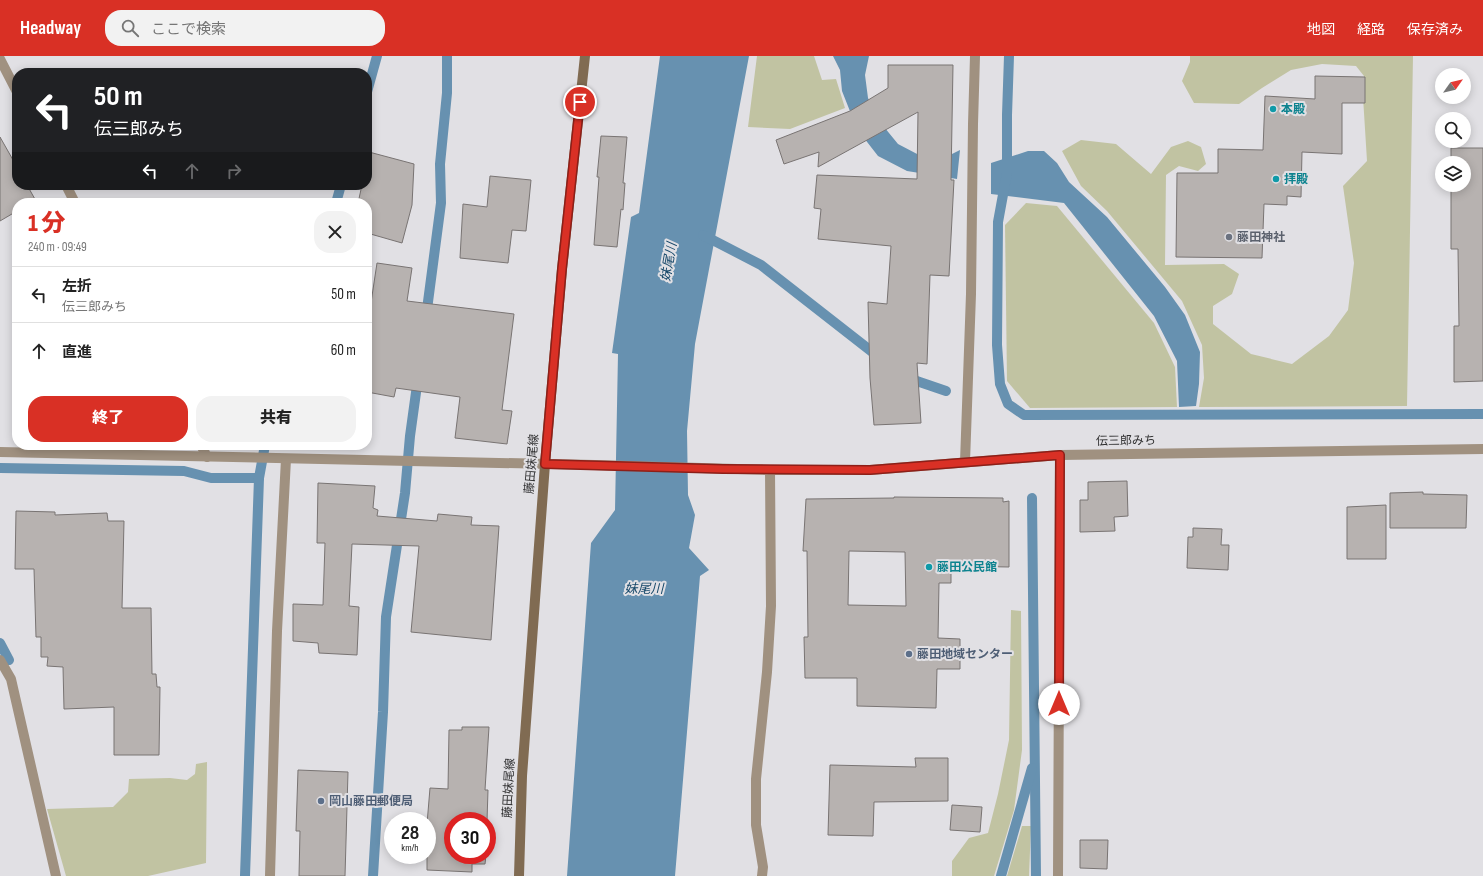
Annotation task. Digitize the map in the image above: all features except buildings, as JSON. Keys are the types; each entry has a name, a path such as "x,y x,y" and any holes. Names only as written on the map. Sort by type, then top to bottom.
{"main road":[{"name":"藤田妹尾線","path":"518,876 522,776 545,464 562,269 584,56"}],"street":[{"path":"965,462 971,294 975,56"},
{"path":"0,59 12,82"},
{"name":"伝三郎みち","path":"0,452 770,470 870,470 1060,455 1483,449"},
{"path":"204,450 207,457"},
{"path":"1058,876 1060,455"},
{"path":"270,876 281,459"},
{"path":"762,876 763,867 756,826 756,779 772,606 770,470"},
{"path":"0,660 11,679 56,876"}],"green space":[{"path":"757,56 814,56 822,80 836,79 845,108 790,129 748,127"},
{"path":"1190,56 1413,56 1407,406 1199,407 1204,378 1202,345 1182,301 1107,211 1081,186 1062,151 1081,140 1116,144 1151,174 1171,147 1188,141 1201,147 1206,164 1198,171 1179,166 1166,175 1165,265 1224,264 1239,274 1232,294 1213,306 1213,324 1251,354 1292,364 1329,336 1348,310 1354,263 1343,186 1367,161 1363,97 1364,76 1356,66 1322,64 1291,70 1239,104 1194,103 1182,81 1190,62"},
{"path":"1026,203 1057,206 1154,323 1175,367 1177,407 1030,408 1007,381 1005,225"},
{"path":"1011,610 1021,611 1022,750 1014,810 994,876 952,876 952,861 969,838 988,833 998,794 1009,740"},
{"path":"207,762 206,863 148,876 66,876 47,809 113,807 128,792 129,779 170,778 187,780 195,774 196,764"},
{"path":"1022,826 1031,826 1029,876 1007,876"}],"water":[{"name":"妹尾川","path":"660,56 749,56 695,344 687,431 688,495 695,515 689,548 709,570 700,576 675,876 567,876 591,543 615,510 618,354 612,353 631,217 639,213"},
{"path":"833,56 869,56 865,75 868,98 880,122 898,144 919,155 944,158 960,150 957,179 907,171 878,156 857,129 842,91 840,70"},
{"path":"1028,151 1044,151 1057,163 1069,182 1107,217 1165,287 1185,315 1200,352 1199,384 1196,406 1179,407 1177,361 1154,316 1064,203 991,194 991,163"}],"waterway":[{"path":"372,74 377,56"},
{"path":"426,317 441,203 440,164 447,93 447,56"},
{"path":"1009,56 1007,173 998,222 997,345 1000,384 1008,404 1024,415 1483,414"},
{"path":"337,198 340,190"},
{"path":"703,235 761,265 880,358"},
{"path":"905,377 946,391"},
{"path":"373,876 383,712 386,617 405,493 410,436 418,378"},
{"path":"245,876 259,478 264,450"},
{"path":"0,468 184,471 211,478 259,478"},
{"path":"1032,498 1036,876"},
{"path":"0,643 9,660"},
{"path":"1001,876 1032,768"}],"place":[{"name":"本殿","path":"1273,109"},
{"name":"拝殿","path":"1276,179"},
{"name":"藤田神社","path":"1229,237"},
{"name":"藤田公民館","path":"929,567"},
{"name":"藤田地域センター","path":"909,654"},
{"name":"岡山藤田郵便局","path":"321,801"}],"route":[{"path":"580,102 562,269 545,464 770,470 870,470 1060,455 1059,704"}]}
